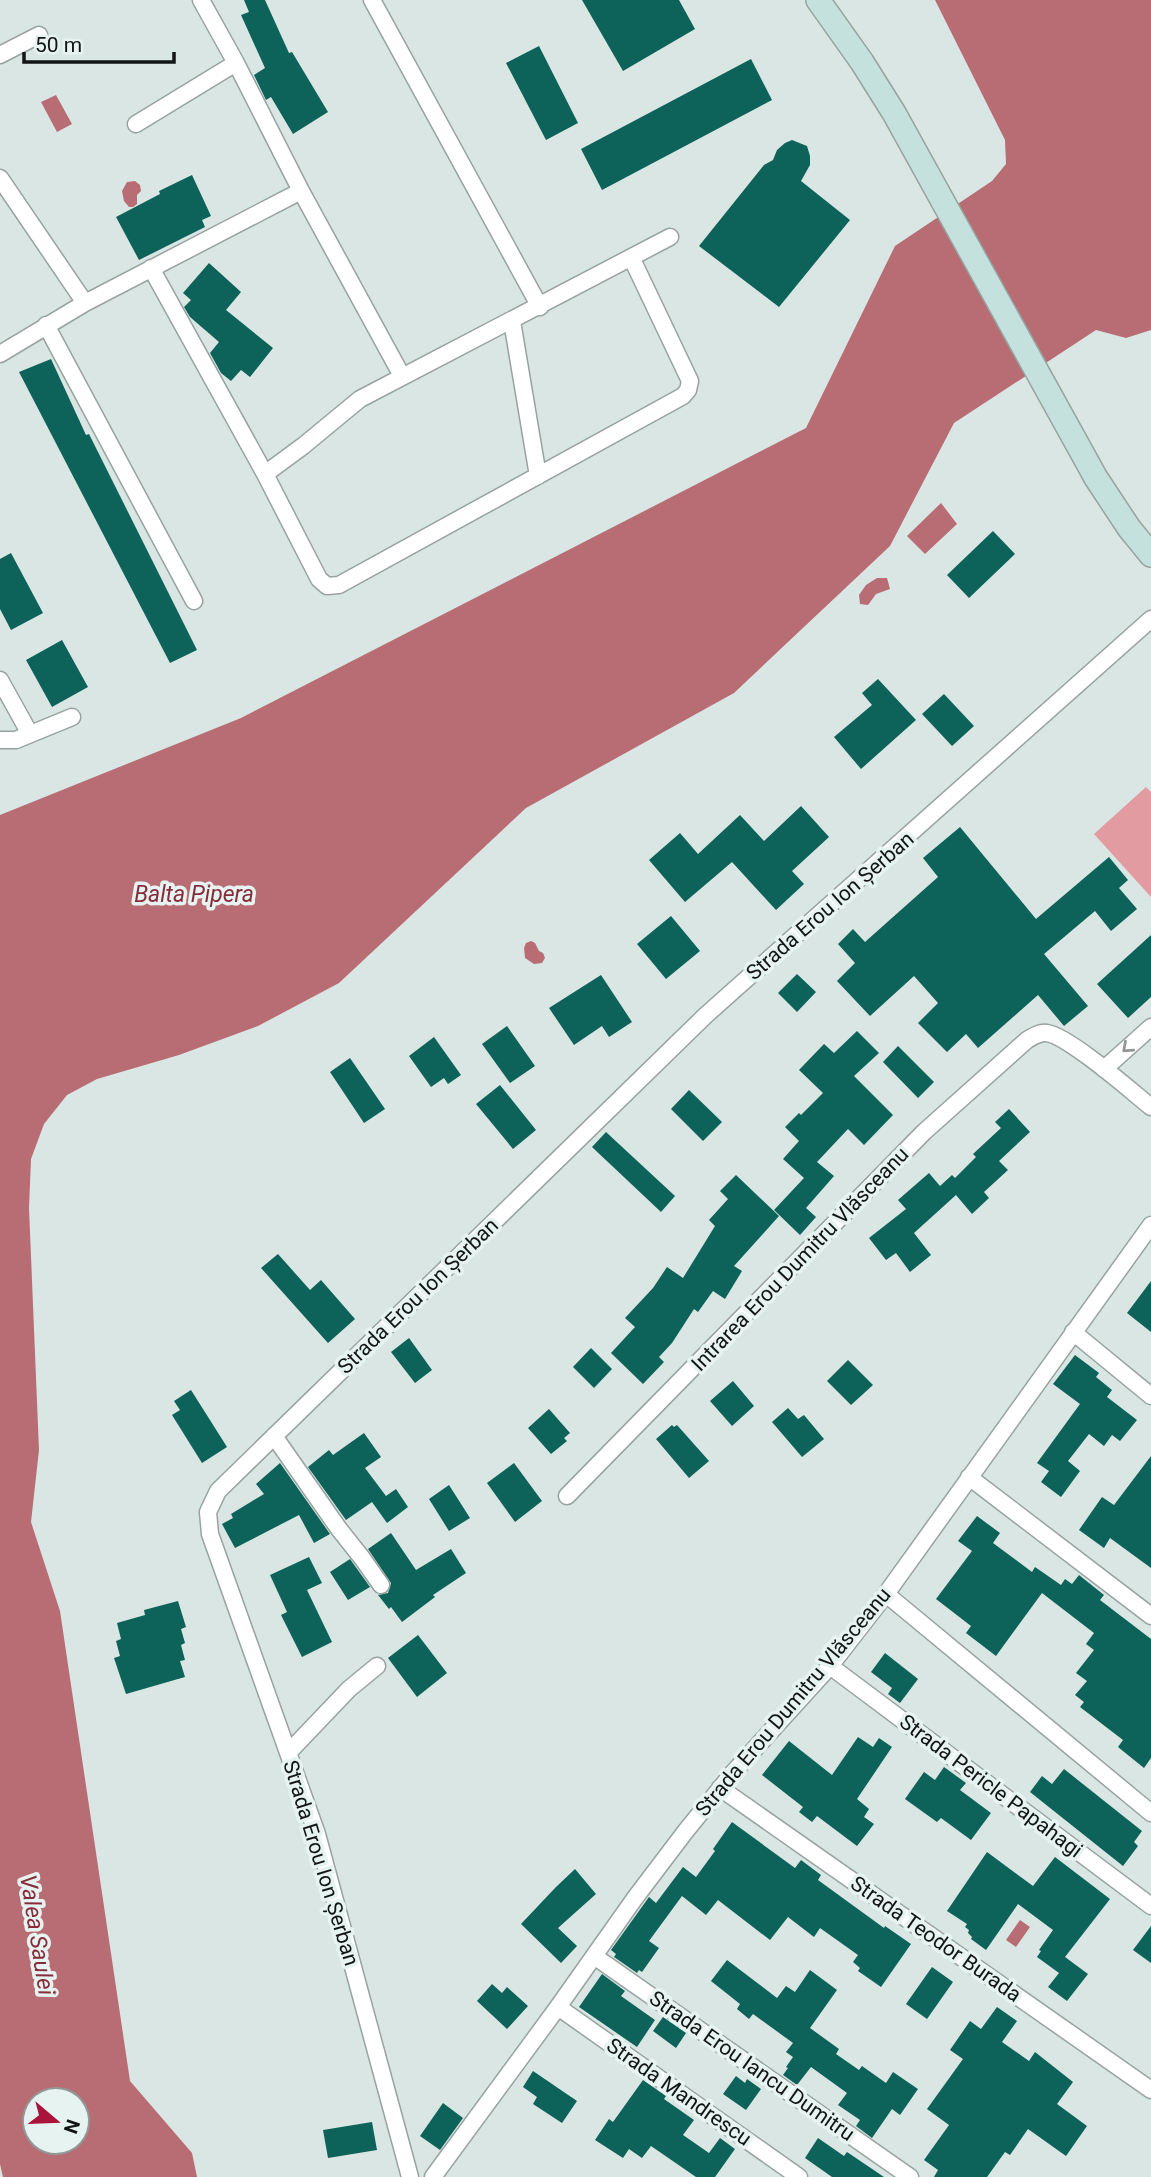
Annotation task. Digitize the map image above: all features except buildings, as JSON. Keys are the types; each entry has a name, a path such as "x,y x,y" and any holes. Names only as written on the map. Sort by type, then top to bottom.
{"main road":[{"path":"818,0 894,113 1113,504 1151,555"}],"street":[{"path":"201,0 402,376"},
{"path":"372,0 540,307"},
{"path":"0,55 39,35"},
{"path":"136,124 236,63"},
{"path":"0,178 85,303"},
{"path":"2,347 301,191"},
{"path":"265,474 360,399 670,237"},
{"path":"151,268 265,474 319,579 327,586 339,585 682,396 688,390 690,382 632,258"},
{"path":"512,321 538,476"},
{"path":"46,325 194,601"},
{"name":"Strada Erou Ion Șerban","path":"410,2177 317,1834 210,1534 208,1512 218,1491 706,1015 1151,619"},
{"path":"0,680 30,734"},
{"path":"0,740 16,740 72,717"},
{"path":"1151,1027 1104,1069 1151,1107"},
{"name":"Intrarea Erou Dumitru Vlăsceanu","path":"566,1496 925,1132 1027,1040 1042,1033 1059,1037 1104,1069"},
{"name":"Strada Erou Dumitru Vlăsceanu","path":"433,2177 635,1898 720,1788 830,1666 886,1594 1151,1226"},
{"path":"1073,1332 1151,1396"},
{"path":"274,1436 338,1530 381,1585"},
{"path":"969,1477 1151,1616"},
{"path":"886,1594 1151,1814"},
{"path":"288,1753 349,1689 377,1666"},
{"name":"Strada Pericle Papahagi","path":"830,1666 1151,1906"},
{"name":"Strada Teodor Burada","path":"720,1788 1151,2090"},
{"name":"Strada Erou Iancu Dumitru","path":"594,1956 910,2177"},
{"name":"Strada Mandrescu","path":"558,2007 799,2177"}],"shaded area":[{"path":"1146,787 1151,792 1151,897 1094,834"}],"water":[{"name":"Balta Pipera","path":"935,0 1151,0 1151,330 1126,338 1096,330 954,423 890,546 734,693 526,808 339,983 258,1026 179,1055 97,1079 67,1095 44,1124 31,1159 29,1208 39,1450 31,1522 60,1611 130,2081 192,2153 197,2177 3,2177 0,2164 0,815 241,718 806,428 895,246 992,181 1006,164 1005,140"},
{"path":"56,95 72,124 57,132 41,102"},
{"path":"135,181 140,185 141,191 137,195 137,204 129,207 124,201 122,191 127,182"},
{"path":"941,503 957,524 925,554 907,536"},
{"path":"877,578 887,578 890,589 876,594 868,605 860,604 859,595 866,585"},
{"path":"531,941 543,953 545,958 542,963 534,964 525,958 524,948 526,943"},
{"path":"1020,1920 1030,1927 1016,1947 1006,1940"}],"water label":[{"name":"Valea Saulei","path":"37,1935"}]}
